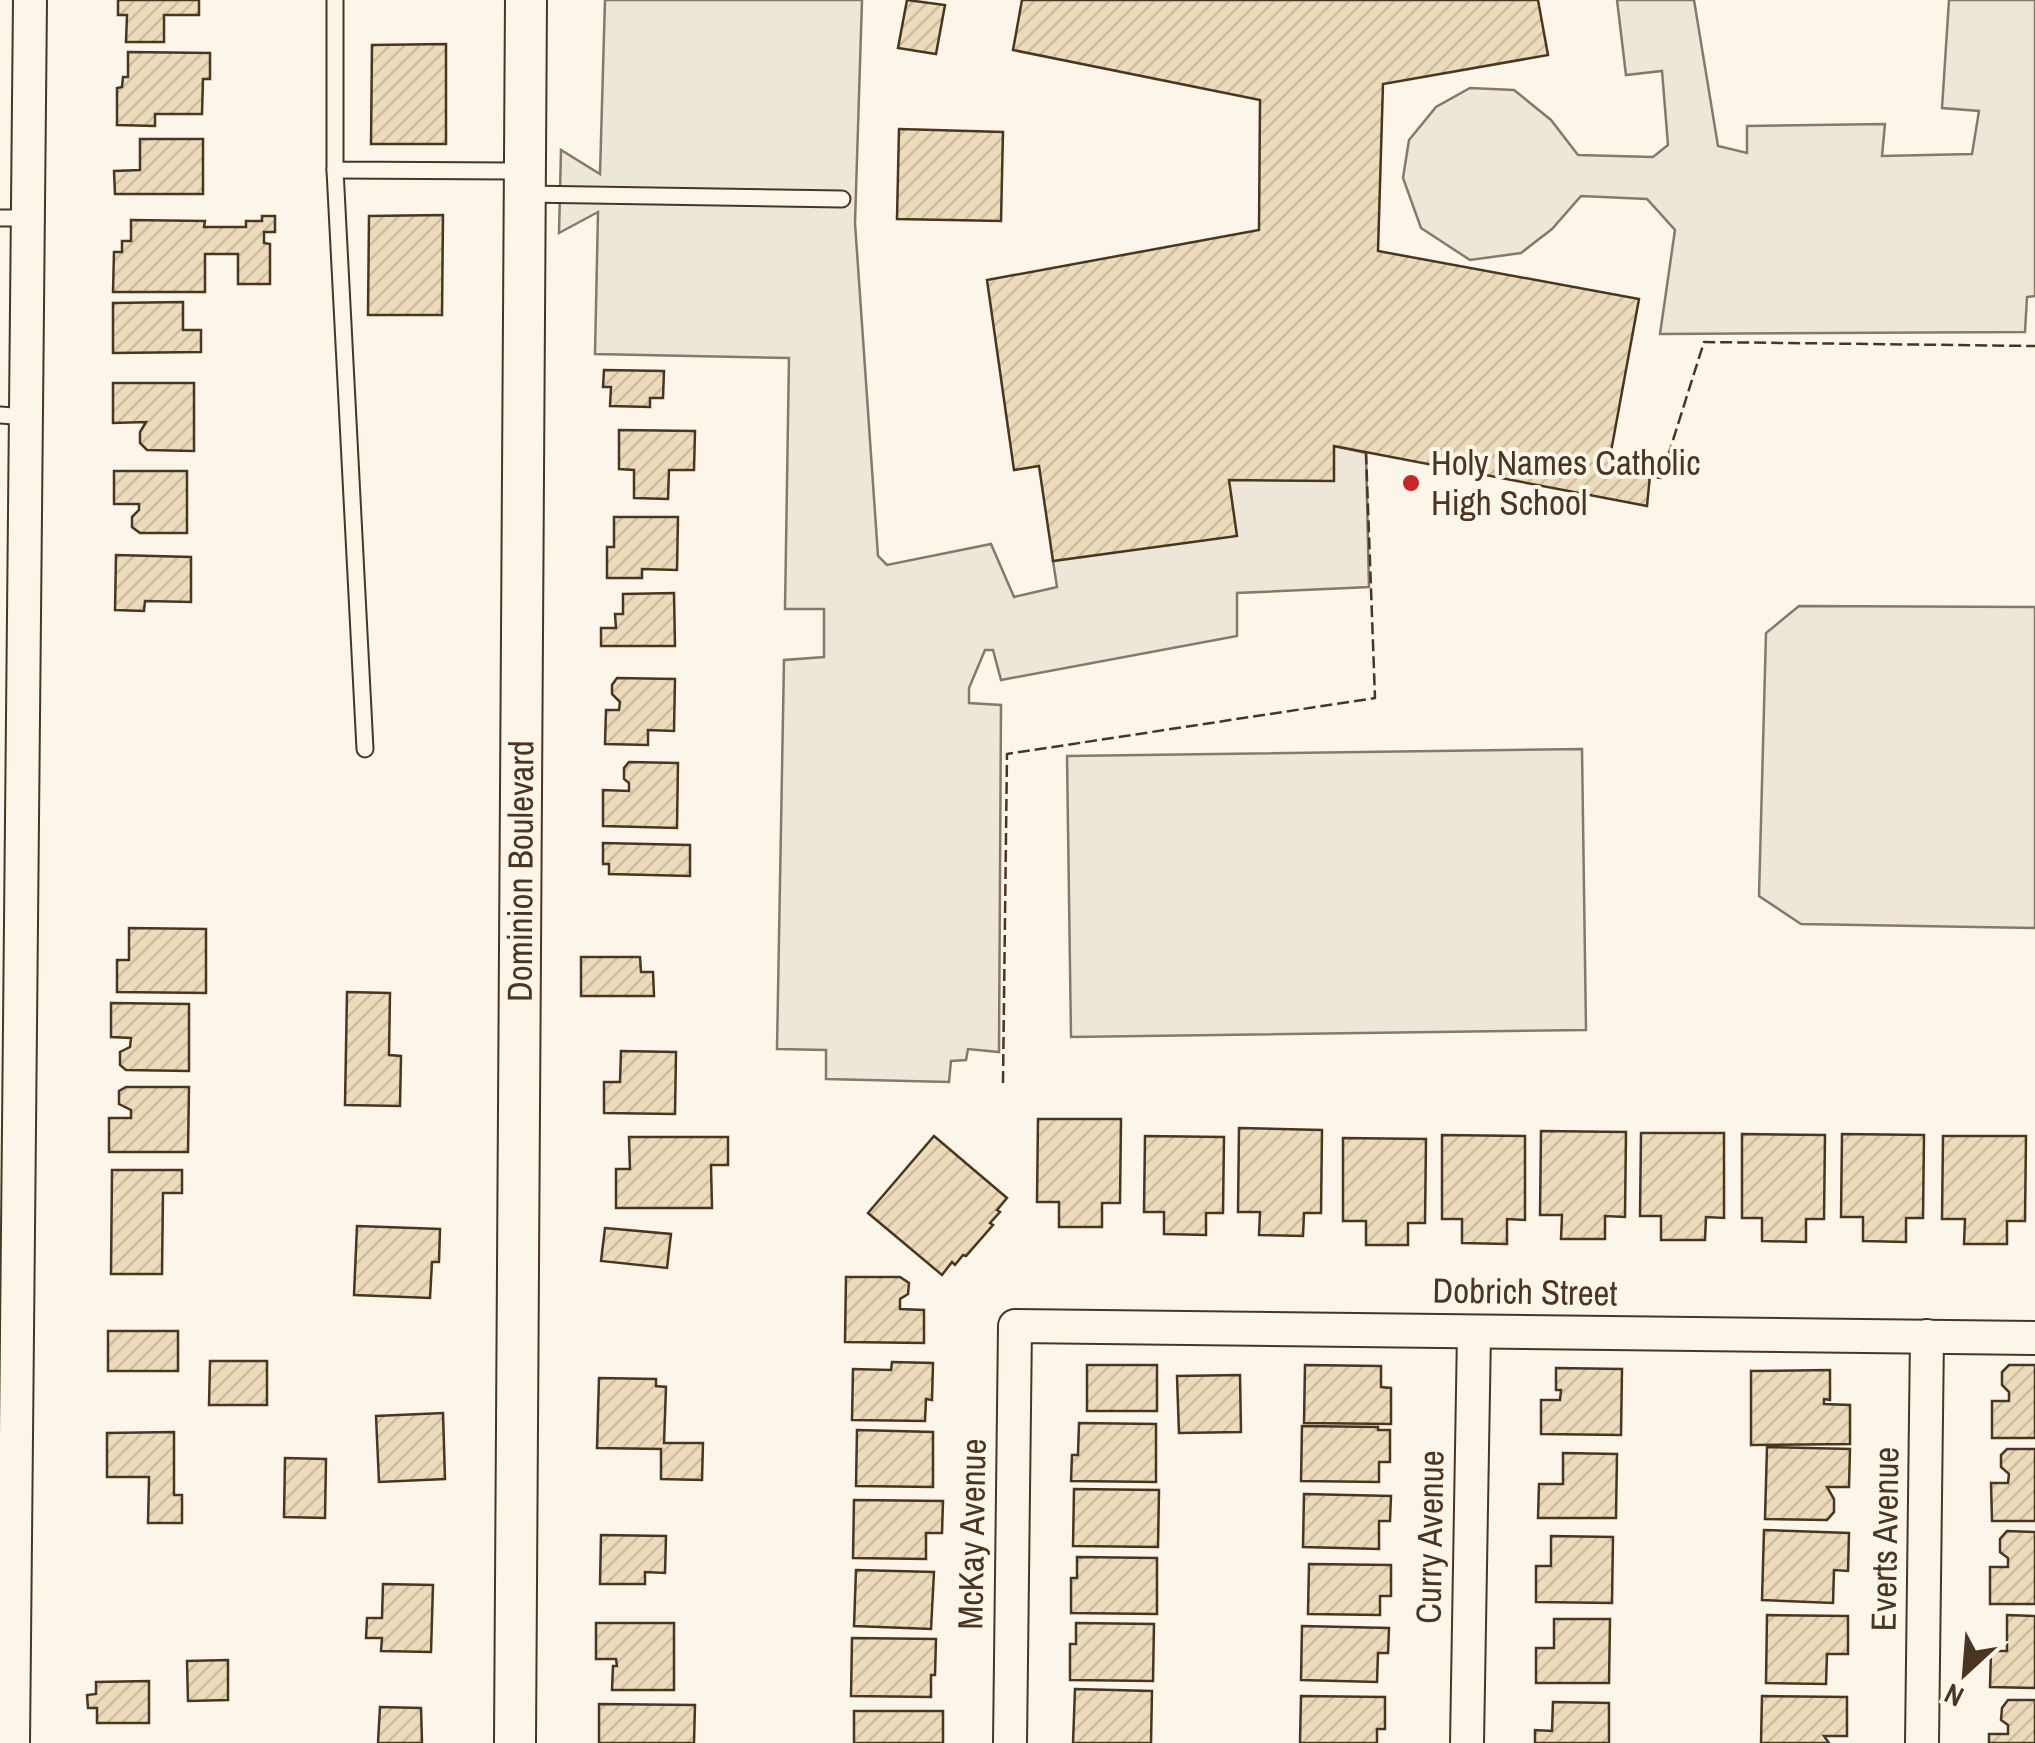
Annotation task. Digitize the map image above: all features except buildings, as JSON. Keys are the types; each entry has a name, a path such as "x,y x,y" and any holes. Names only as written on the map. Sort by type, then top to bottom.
{"street":[{"path":"13,1743 13,416 15,218 30,0"},
{"name":"Dominion Boulevard","path":"514,1743 526,0"},
{"name":"Dobrich Street","path":"1015,1326 2035,1338"},
{"name":"McKay Avenue","path":"1010,1743 1015,1326"},
{"name":"Curry Avenue","path":"1466,1743 1474,1332"},
{"name":"Everts Avenue","path":"1922,1743 1926,1336"}],"lane":[{"path":"335,0 335,170 366,749"},
{"path":"335,170 842,199"}],"shaded area":[{"path":"605,0 862,0 855,223 878,556 887,565 991,544 1014,597 1057,587 1053,561 1229,480 1334,446 1366,453 1369,587 1237,593 1237,636 1001,680 993,650 985,650 969,688 969,703 1001,705 999,1052 968,1049 966,1060 951,1061 949,1082 826,1079 826,1050 777,1049 784,660 824,657 824,609 785,609 789,358 595,354 598,212 559,233 561,150 600,174"},
{"path":"1617,0 1694,0 1718,146 1747,153 1747,126 1885,124 1882,156 1972,154 1979,111 1942,108 1949,0 2035,0 2035,296 2027,297 2025,332 1660,334 1675,230 1647,199 1581,196 1552,229 1521,253 1470,260 1421,228 1403,178 1409,140 1436,107 1470,88 1514,90 1551,120 1578,155 1653,157 1668,145 1662,71 1626,75"},
{"path":"1799,606 2035,607 2035,928 1801,924 1759,896 1766,633"},
{"path":"1582,749 1586,1030 1071,1037 1067,756"}],"fence":[{"path":"1650,476 1661,478 1704,342 2035,346"},
{"path":"1003,1083 1007,754 1375,698 1366,453"}],"place":[{"name":"Holy Names Catholic High School","path":"1411,483"}]}
